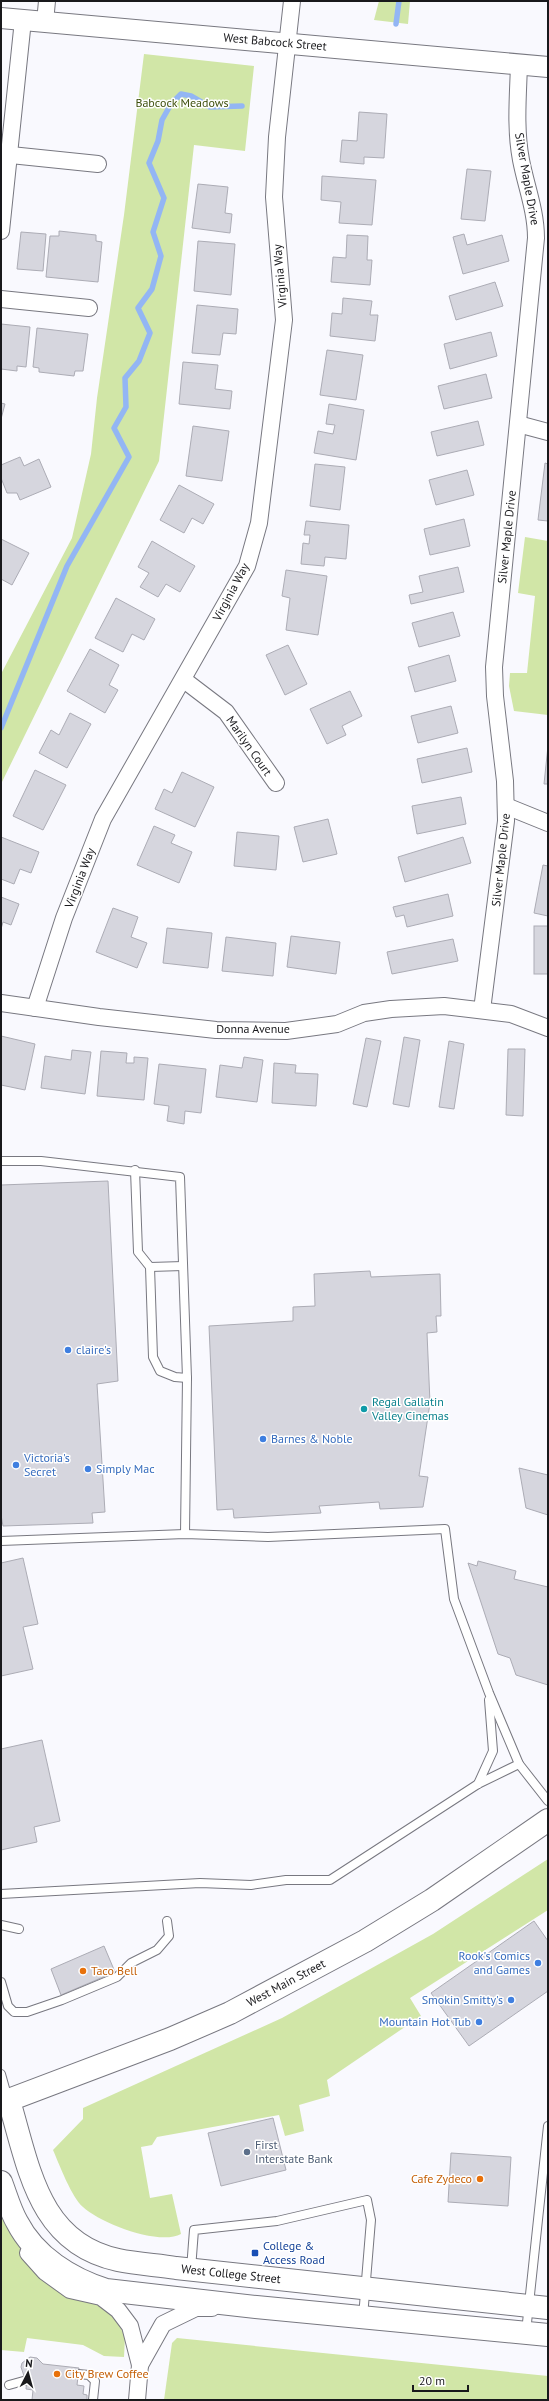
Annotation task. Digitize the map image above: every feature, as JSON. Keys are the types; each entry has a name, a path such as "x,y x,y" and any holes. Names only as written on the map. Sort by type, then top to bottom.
{"main road":[{"name":"West Main Street","path":"5,2102 170,2039 237,2009 365,1941 432,1900 548,1820"},
{"name":"West College Street","path":"5,2102 30,2174 47,2212 76,2243 117,2260 191,2270 538,2307"},
{"path":"1,2182 17,2223 39,2251 59,2268 83,2283 106,2290 363,2318 548,2335"},
{"path":"106,2290 134,2285 168,2288 182,2284 191,2270"}],"street":[{"path":"45,22 47,1"},
{"name":"Virginia Way","path":"35,1008 64,918 103,819 184,680 247,566 260,523 284,320 274,197 277,137 286,42 292,1"},
{"name":"West Babcock Street","path":"1,18 286,42 548,67"},
{"path":"1,231 5,154 23,20"},
{"name":"Silver Maple Drive","path":"482,1010 494,921 506,806 495,696 494,667 518,424 542,226 521,158 517,115 518,65"},
{"path":"5,154 98,164"},
{"path":"1,299 89,308"},
{"path":"518,424 548,432"},
{"name":"Marilyn Court","path":"184,680 226,712 276,783"},
{"path":"506,806 548,823"},
{"name":"Donna Avenue","path":"1,1002 35,1008 216,1030 264,1032 286,1031 337,1024 364,1013 391,1009 444,1006 511,1014 548,1028"},
{"path":"17,2223 27,2252 45,2272 70,2290 100,2298 118,2310 130,2326 140,2365 137,2400"},
{"path":"140,2365 163,2324 196,2308 256,2307"}],"lane":[{"path":"1,1161 41,1161 135,1170 180,1177 187,1378 185,1534"},
{"path":"135,1170 138,1252 150,1267 153,1357 160,1371 175,1377 187,1378"},
{"path":"150,1267 183,1266"},
{"path":"1,1541 185,1534 268,1537 445,1529 454,1599 489,1693 519,1764 548,1801"},
{"path":"478,1784 493,1751 489,1693"},
{"path":"4,1894 200,1883 251,1885 286,1880 330,1880 478,1784 519,1764"},
{"path":"1,1982 8,2006 14,2012 26,2012 62,2000 117,1977 131,1963 157,1950 169,1936 167,1921"},
{"path":"1,1925 19,1928"},
{"path":"1,2074 5,2102"},
{"path":"526,2333 538,2307 548,2126"},
{"path":"191,2270 194,2230 277,2221 367,2200 371,2220 363,2318"},
{"path":"78,2374 89,2375 95,2381 93,2400"},
{"path":"9,2385 27,2380"}],"green space":[{"path":"379,1 410,1 408,24 374,20"},
{"name":"Babcock Meadows","path":"144,54 254,66 245,151 194,145 159,461 1,784 1,674 72,538 91,454 97,398 124,215"},
{"path":"525,537 548,541 548,715 514,711 509,686 510,673 527,673 535,596 518,593"},
{"path":"548,1859 548,1910 410,1998 421,2016 327,2080 330,2096 299,2105 304,2131 285,2136 279,2115 157,2137 152,2145 141,2147 150,2198 172,2194 181,2234 171,2237 159,2237 130,2231 102,2220 79,2203 66,2180 53,2150 83,2119 83,2108 282,2018 433,1934"},
{"path":"1,2212 72,2294 113,2312 125,2337 124,2357 104,2356 83,2345 27,2338 24,2352 1,2350"},
{"path":"177,2338 548,2376 548,2400 164,2400 172,2343"}],"building":[{"path":"359,112 387,114 384,158 364,157 364,164 340,162 342,140 357,141"},
{"path":"467,169 491,171 485,221 461,219"},
{"path":"322,176 376,180 372,225 339,223 341,202 321,200"},
{"path":"198,184 228,187 225,213 232,214 230,233 192,228"},
{"path":"59,231 96,235 96,241 102,242 98,282 46,277 50,236 59,236"},
{"path":"21,232 46,234 43,271 17,269"},
{"path":"464,234 467,245 502,235 509,261 463,274 453,237"},
{"path":"347,235 368,236 367,260 372,260 370,285 331,282 333,257 346,258"},
{"path":"198,241 235,244 231,295 194,291"},
{"path":"495,282 503,306 456,320 449,296"},
{"path":"343,298 372,301 370,315 378,315 375,341 330,336 332,313 342,314"},
{"path":"197,305 238,309 236,334 223,333 220,355 192,353"},
{"path":"1,324 30,327 26,367 17,366 17,371 1,369"},
{"path":"37,328 88,334 83,371 75,371 74,376 39,372 39,368 33,367"},
{"path":"491,332 497,356 450,369 444,344"},
{"path":"327,350 363,355 356,400 320,395"},
{"path":"183,362 218,365 215,389 232,391 230,409 179,404"},
{"path":"486,374 492,398 444,409 438,386"},
{"path":"1,403 5,404 1,419"},
{"path":"329,404 364,410 356,460 314,453 318,431 333,434 335,425 326,424"},
{"path":"478,421 484,445 437,456 431,432"},
{"path":"193,426 229,431 222,481 186,476"},
{"path":"20,457 24,466 39,459 51,487 20,500 17,493 7,493 1,478 1,465"},
{"path":"545,463 548,464 548,521 538,520"},
{"path":"315,464 345,467 340,510 310,506"},
{"path":"467,470 474,495 436,505 429,480"},
{"path":"179,485 214,504 203,524 192,518 184,533 160,520"},
{"path":"464,519 470,546 430,555 424,529"},
{"path":"306,521 349,525 346,559 325,557 324,566 301,564 303,543 309,544 310,535 304,535"},
{"path":"1,539 29,553 12,585 1,579"},
{"path":"152,541 195,566 180,592 166,584 158,597 140,587 149,573 138,567"},
{"path":"458,567 464,592 411,604 409,595 423,592 419,576"},
{"path":"286,570 327,576 318,635 286,630 290,598 282,596"},
{"path":"116,598 155,619 144,640 132,634 123,652 95,638"},
{"path":"453,612 460,636 419,647 412,623"},
{"path":"288,645 307,684 285,695 266,655"},
{"path":"90,649 119,665 109,685 118,690 105,713 67,691"},
{"path":"449,655 456,681 415,692 408,667"},
{"path":"350,691 362,716 342,726 346,735 327,744 310,709"},
{"path":"451,706 458,733 418,743 411,716"},
{"path":"70,713 91,724 67,768 39,753 51,730 59,735"},
{"path":"548,746 548,784 544,784"},
{"path":"467,748 472,772 422,783 417,759"},
{"path":"35,770 66,785 43,830 13,816"},
{"path":"182,772 214,787 195,827 155,809 164,789 172,793"},
{"path":"461,797 466,824 417,834 412,806"},
{"path":"328,819 337,854 303,862 294,827"},
{"path":"154,826 175,835 171,843 192,852 179,883 137,865"},
{"path":"237,832 279,836 276,870 234,866"},
{"path":"1,837 39,852 31,873 20,869 14,884 1,879"},
{"path":"463,837 471,863 405,882 398,857"},
{"path":"543,865 548,866 548,916 534,913"},
{"path":"448,894 453,916 407,927 404,915 396,917 393,907"},
{"path":"1,897 19,904 11,925 3,922 1,929"},
{"path":"113,908 138,917 131,937 147,943 137,968 96,952"},
{"path":"534,926 548,926 548,974 534,974"},
{"path":"167,928 212,933 208,968 163,963"},
{"path":"291,936 340,942 336,974 287,967"},
{"path":"226,937 276,943 273,976 222,971"},
{"path":"453,939 458,961 392,974 387,952"},
{"path":"1,1036 35,1044 25,1090 1,1085"},
{"path":"404,1037 420,1040 409,1107 393,1104"},
{"path":"366,1038 381,1041 367,1107 353,1104"},
{"path":"449,1041 464,1044 454,1109 439,1107"},
{"path":"508,1049 525,1049 523,1116 506,1115"},
{"path":"72,1050 91,1052 85,1094 41,1088 45,1056 71,1060"},
{"path":"101,1051 127,1053 126,1063 134,1063 134,1057 148,1058 144,1100 97,1096"},
{"path":"244,1057 263,1060 257,1102 216,1097 220,1065 242,1068"},
{"path":"274,1063 296,1065 295,1073 318,1074 316,1106 272,1103"},
{"path":"159,1064 206,1069 201,1113 185,1111 184,1124 167,1121 169,1106 154,1104"},
{"path":"108,1181 118,1381 97,1384 105,1512 92,1513 93,1523 3,1526 1,1515 1,1185"},
{"path":"370,1271 371,1277 440,1274 441,1316 436,1316 437,1332 427,1333 430,1403 419,1476 428,1477 423,1507 380,1509 379,1502 319,1506 321,1513 234,1518 233,1509 217,1510 209,1326 293,1321 293,1307 315,1306 314,1274"},
{"path":"519,1468 548,1475 548,1515 526,1508"},
{"path":"23,1558 38,1624 23,1627 33,1669 1,1676 1,1563"},
{"path":"478,1561 516,1571 514,1579 548,1587 548,1685 516,1675 510,1658 498,1654 468,1563 477,1566"},
{"path":"42,1740 60,1821 34,1827 37,1842 1,1850 1,1749"},
{"path":"534,1921 548,1941 548,1991 469,2046 431,1993"},
{"name":"Taco Bell","path":"104,1946 115,1972 61,1995 51,1969"},
{"name":"First Interstate Bank","path":"273,2118 286,2170 221,2186 208,2133"},
{"name":"Cafe Zydeco","path":"451,2153 511,2157 508,2206 448,2202"},
{"path":"30,2357 37,2358 43,2364 79,2368 77,2385 84,2386 83,2394 87,2395 87,2400 32,2400 33,2390 26,2389 27,2378 24,2376 21,2367 22,2363"}],"waterway":[{"path":"396,24 399,1"},
{"path":"1,728 67,566 129,457 114,428 126,407 125,378 139,361 150,333 138,308 152,289 161,256 153,232 164,198 149,163 158,141 162,120 171,104 181,94 191,96 210,107 242,106"}],"place":[{"name":"claire's","path":"68,1350"},
{"name":"Regal Gallatin Valley Cinemas","path":"364,1409"},
{"name":"Barnes & Noble","path":"263,1439"},
{"name":"Victoria's Secret","path":"16,1465"},
{"name":"Simply Mac","path":"88,1469"},
{"name":"Rook's Comics and Games","path":"538,1963"},
{"name":"Taco Bell","path":"83,1971"},
{"name":"Smokin Smitty's","path":"511,2000"},
{"name":"Mountain Hot Tub","path":"479,2022"},
{"name":"First Interstate Bank","path":"247,2152"},
{"name":"Cafe Zydeco","path":"480,2179"},
{"name":"College & Access Road","path":"255,2253"},
{"name":"City Brew Coffee","path":"57,2374"}]}
